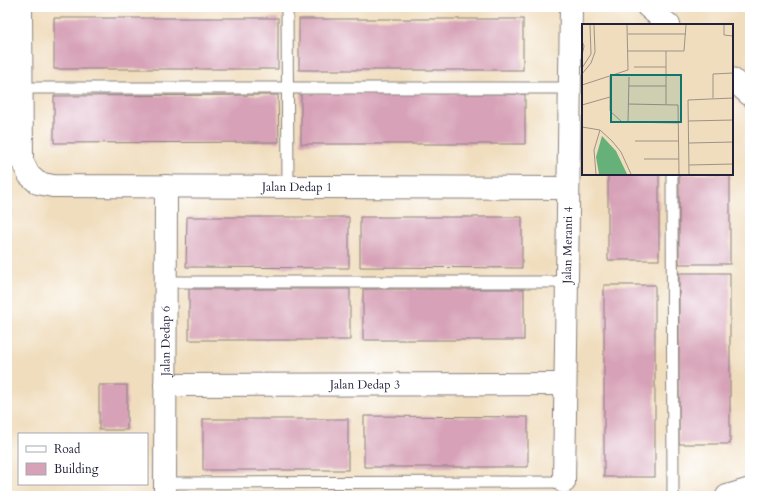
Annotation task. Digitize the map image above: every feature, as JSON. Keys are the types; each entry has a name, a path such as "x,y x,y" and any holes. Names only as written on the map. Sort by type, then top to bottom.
{"street":[{"path":"21,7 21,88"},
{"name":"Jalan Meranti 4","path":"564,482 571,7"},
{"path":"648,7 668,24"},
{"path":"733,80 750,95"},
{"name":"Jalan Dedap 1","path":"21,88 22,161 29,175 38,183 53,186 568,188"},
{"name":"Jalan Dedap 6","path":"165,490 166,186"},
{"name":"Jalan Dedap 3","path":"165,385 565,384"}],"lane":[{"path":"287,7 288,186"},
{"path":"21,88 569,88"},
{"path":"672,175 674,496"},
{"path":"166,282 566,282"},
{"path":"165,490 564,482"}],"building":[{"path":"54,18 278,18 278,69 54,69"},
{"path":"299,19 523,19 523,70 299,70"},
{"path":"301,93 525,94 525,144 301,144"},
{"path":"278,95 279,142 54,143 54,96"},
{"path":"608,175 659,175 659,260 608,260"},
{"path":"679,175 730,175 730,264 679,264"},
{"path":"187,217 349,217 349,268 186,267"},
{"path":"360,217 522,217 522,268 360,267"},
{"path":"679,273 730,273 730,444 679,444"},
{"path":"604,285 655,285 655,477 604,477"},
{"path":"189,289 350,289 350,340 189,340"},
{"path":"363,289 524,289 524,340 363,340"},
{"path":"99,385 127,385 127,430 99,430"},
{"path":"364,416 528,417 528,467 364,467"},
{"path":"203,419 348,419 348,470 203,470"},
{"path":"214,494 359,494 359,496 214,496"}]}
